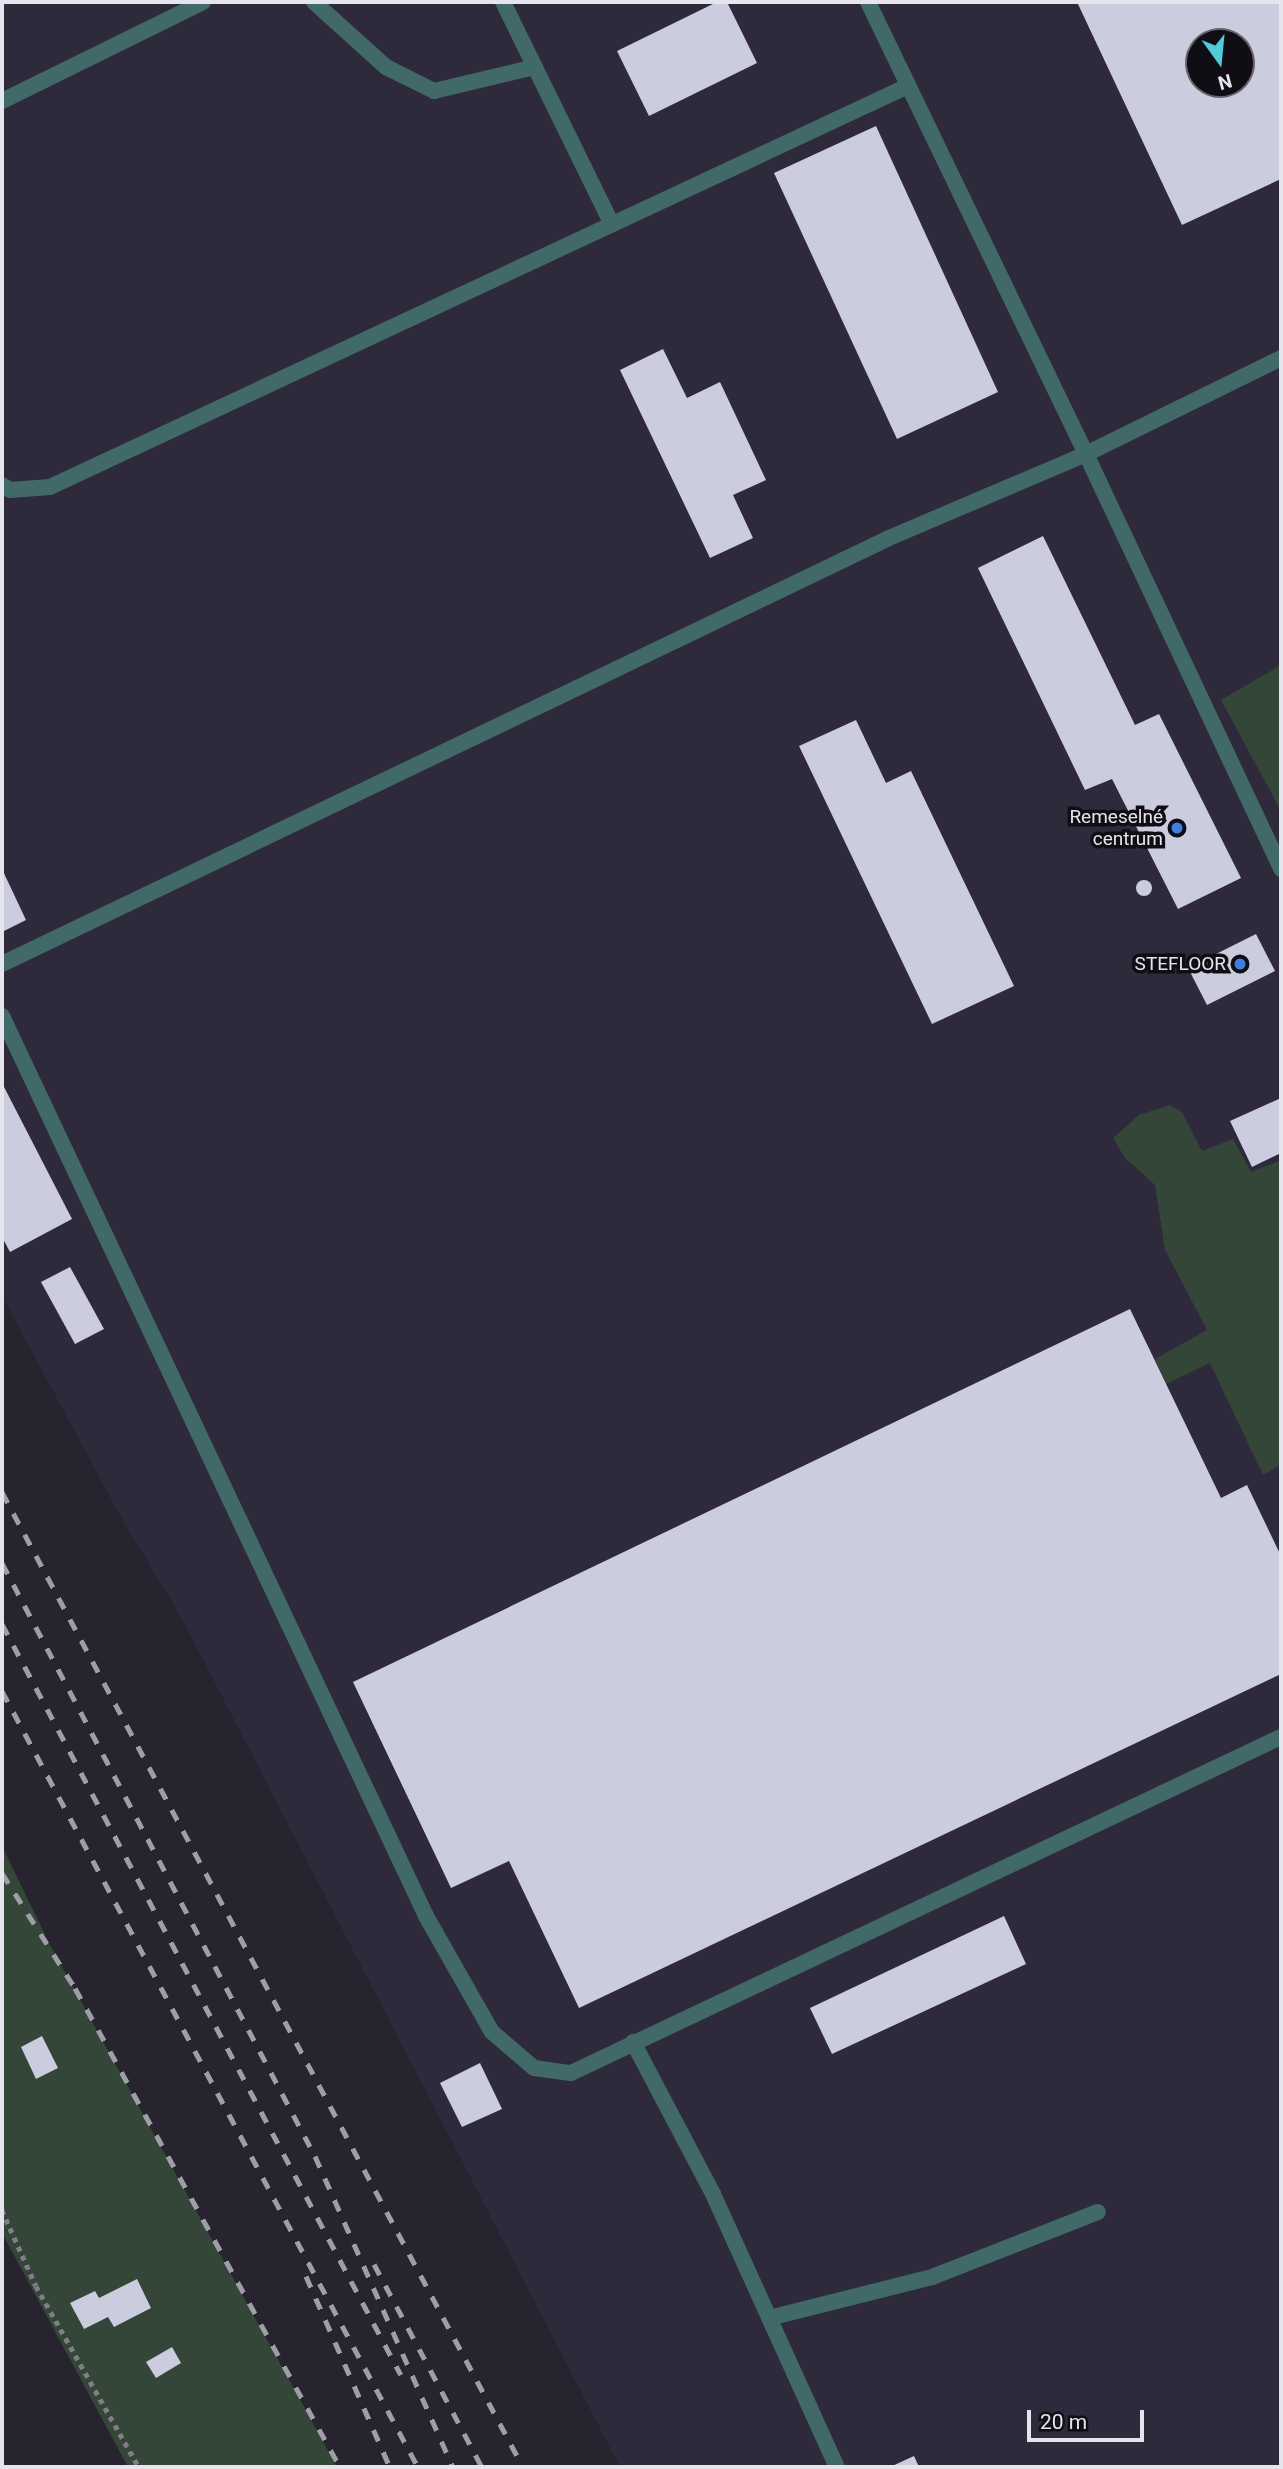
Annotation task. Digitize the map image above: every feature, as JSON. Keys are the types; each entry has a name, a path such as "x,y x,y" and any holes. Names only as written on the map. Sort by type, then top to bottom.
{"lane":[{"path":"2,101 203,2"},
{"path":"314,2 386,67 434,91 535,67"},
{"path":"503,2 611,222"},
{"path":"868,2 1086,454 1281,869"},
{"path":"2,485 10,490 50,487 611,222 908,86"},
{"path":"2,964 889,538 1086,454 1281,358"},
{"path":"2,1016 426,1916 492,2032 534,2068 571,2073 1281,1737"},
{"path":"633,2042 713,2194 838,2467"},
{"path":"769,2318 932,2277 1098,2212"}],"path":[{"path":"2,2210 36,2286 139,2467"}],"shaded area":[{"path":"2,2 1281,2 1281,2467 620,2467 181,1617 122,1519 2,1296"}],"green space":[{"path":"1281,665 1281,811 1221,700"},
{"path":"1170,1105 1182,1112 1202,1151 1233,1139 1251,1172 1281,1160 1281,1465 1263,1475 1210,1363 1166,1384 1155,1359 1207,1330 1165,1250 1155,1185 1125,1158 1113,1138 1139,1115"},
{"path":"2,1846 50,1945 337,2467 128,2467 2,2233"}],"building":[{"path":"717,2 727,2 757,63 649,116 617,51"},
{"path":"1077,2 1281,2 1281,179 1182,225"},
{"path":"876,126 998,392 897,439 774,173"},
{"path":"663,349 687,398 720,382 766,480 733,495 753,538 710,558 620,370"},
{"path":"1043,536 1135,725 1159,714 1241,878 1178,909 1112,779 1085,790 978,568"},
{"path":"856,720 886,783 911,771 1014,986 932,1024 799,746"},
{"path":"2,869 26,920 2,932"},
{"path":"1141,880 1147,880 1152,888 1150,894 1141,896 1136,891 1136,885"},
{"path":"1256,934 1275,971 1207,1005 1188,968"},
{"path":"2,1083 72,1219 10,1252 2,1237"},
{"path":"1281,1098 1281,1153 1252,1167 1230,1121"},
{"path":"70,1267 104,1329 75,1344 41,1282"},
{"path":"1130,1309 1221,1498 1247,1485 1281,1556 1281,1674 579,2008 509,1861 451,1888 353,1682"},
{"path":"1004,1916 1026,1964 832,2054 810,2008"},
{"path":"42,2036 58,2068 36,2079 21,2047"},
{"path":"480,2063 502,2109 462,2127 440,2083"},
{"path":"137,2279 151,2308 114,2327 108,2317 84,2329 70,2303 95,2291 99,2298"},
{"path":"172,2347 181,2363 156,2378 146,2362"},
{"path":"914,2456 919,2467 890,2467"}],"railway":[{"path":"2,1492 523,2467"},
{"path":"2,1563 315,2156 453,2467"},
{"path":"2,1624 401,2375"},
{"path":"2,1691 418,2467"},
{"path":"2,1873 75,1988 340,2467"},
{"path":"374,2264 482,2467"},
{"path":"306,2276 390,2467"}],"place":[{"name":"Remeselné centrum","path":"1177,828"},
{"name":"STEFLOOR","path":"1240,964"}]}
